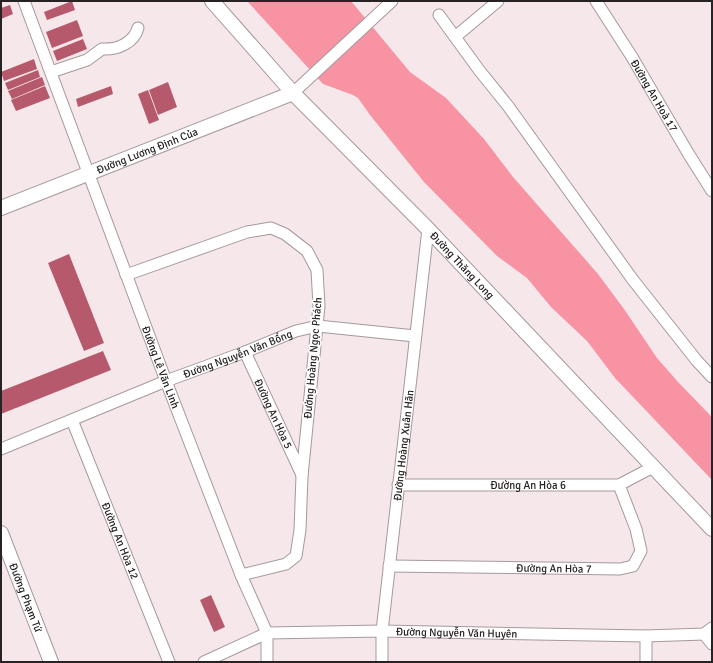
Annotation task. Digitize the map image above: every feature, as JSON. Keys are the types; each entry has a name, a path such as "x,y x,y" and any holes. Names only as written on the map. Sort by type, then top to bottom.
{"street":[{"name":"Đường Lê Văn Linh","path":"24,1 166,381 241,575 267,633 267,662"},
{"name":"Đường Thăng Long","path":"212,1 293,93 428,229 712,529"},
{"path":"293,93 392,1"},
{"path":"455,37 498,1"},
{"name":"Đường An Hoà 17","path":"596,1 632,57 712,191"},
{"path":"439,15 508,106 633,280 712,377"},
{"path":"51,72 87,60 102,48 110,49 128,43 136,34 138,28"},
{"name":"Đường Lương Định Của","path":"1,208 293,93"},
{"name":"Đường Hoàng Ngọc Phách","path":"126,275 247,232 271,228 285,234 307,251 317,270 319,306 318,326 302,476 300,530 296,556 286,564 241,575"},
{"name":"Đường Hoàng Xuân Hãn","path":"382,662 382,632 389,566 428,229"},
{"name":"Đường Nguyễn Văn Bổng","path":"1,449 166,381 245,352 296,331 318,326 415,336"},
{"name":"Đường An Hòa 5","path":"245,352 302,476"},
{"name":"Đường An Hòa 12","path":"72,420 169,662"},
{"name":"Đường An Hòa 6","path":"398,485 619,485 653,467"},
{"name":"Đường An Hòa 7","path":"389,566 620,569 632,566 641,551 636,529 619,485"},
{"name":"Đường Phạm Tứ","path":"1,534 51,662"},
{"path":"708,631 712,644"},
{"name":"Đường Nguyễn Văn Huyên","path":"204,662 267,633 382,632 646,636 708,631"},
{"path":"646,636 646,662"}],"shaded area":[{"path":"247,1 351,1 410,72 446,98 484,139 513,177 598,274 657,358 712,418 712,480 615,378 587,341 551,307 527,278 497,256 424,182 358,98 323,84"}],"building":[{"path":"72,1 75,10 47,20 44,12"},
{"path":"10,5 13,14 1,19 1,8"},
{"path":"77,20 83,36 52,48 46,32"},
{"path":"83,39 87,49 57,61 53,51"},
{"path":"34,59 37,69 4,81 1,72"},
{"path":"38,70 40,77 8,90 5,83"},
{"path":"42,77 45,85 12,99 8,91"},
{"path":"168,82 177,107 158,115 149,90"},
{"path":"45,86 50,98 16,111 11,100"},
{"path":"111,86 113,94 78,107 76,99"},
{"path":"148,90 159,120 149,124 138,94"},
{"path":"69,254 104,343 84,351 48,263"},
{"path":"103,351 111,370 1,414 1,391"},
{"path":"211,595 225,627 214,632 200,600"}]}
